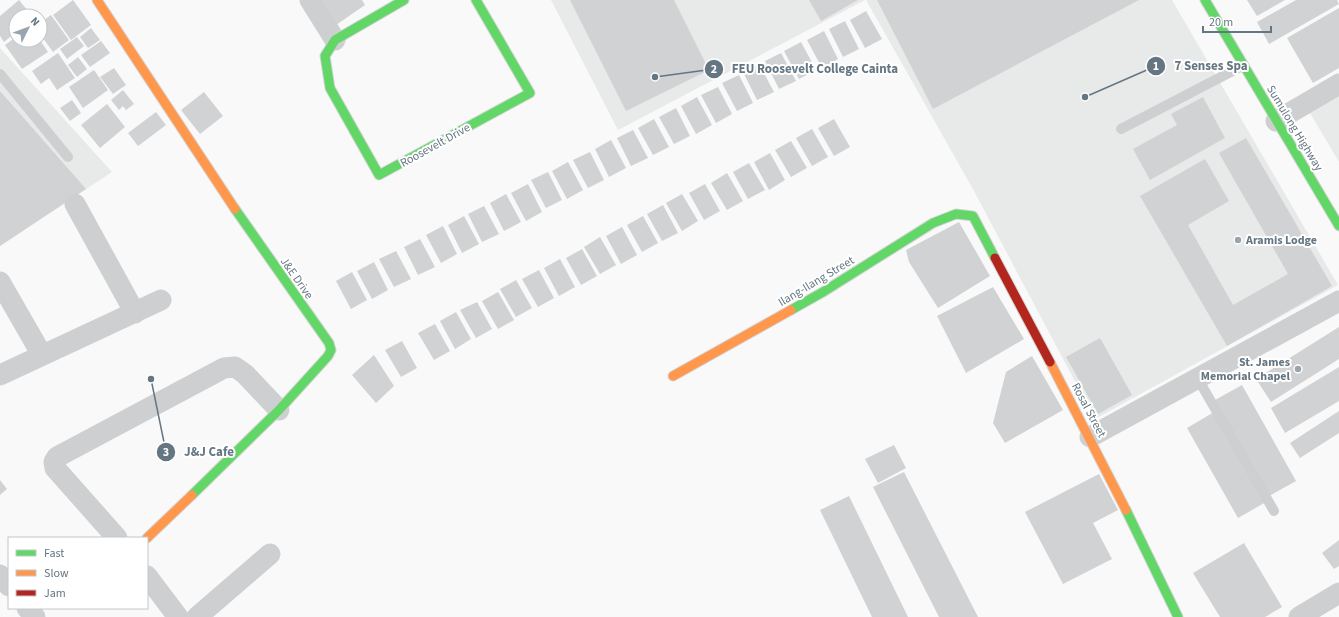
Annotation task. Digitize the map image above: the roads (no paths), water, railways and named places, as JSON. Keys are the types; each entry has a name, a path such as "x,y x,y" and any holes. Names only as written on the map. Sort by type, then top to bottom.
{"street":[{"name":"J&E Drive","path":"97,0 178,124 295,297 329,343 331,350 328,356 280,410 148,537"},
{"path":"310,0 335,40 404,0"},
{"name":"Roosevelt Drive","path":"335,40 325,56 330,88 379,175 530,93 476,0"},
{"name":"Sumulong Highway","path":"1205,0 1339,226"},
{"path":"1276,121 1339,84"},
{"path":"75,204 135,313"},
{"name":"Ilang-Ilang Street","path":"673,376 823,292 933,223 956,214 973,216"},
{"name":"Rosal Street","path":"973,216 1090,437 1178,617"},
{"path":"0,282 42,355"},
{"path":"0,375 161,300"},
{"path":"1090,437 1339,301"},
{"path":"116,537 55,468 54,462 57,457 224,368 235,367 245,374 280,410"},
{"path":"198,617 270,554"},
{"path":"0,575 8,585"},
{"path":"148,577 178,617"},
{"path":"1299,617 1339,593"},
{"path":"28,609 35,617"}],"lane":[{"path":"1121,129 1244,65"},
{"path":"0,74 68,157"},
{"path":"1198,379 1274,511"}],"place":[{"name":"FEU Roosevelt College Cainta","path":"655,77"},
{"name":"7 Senses Spa","path":"1085,97"},
{"name":"Aramis Lodge","path":"1238,240"},
{"name":"St. James Memorial Chapel","path":"1298,369"},
{"name":"J&J Cafe","path":"151,379"}]}
